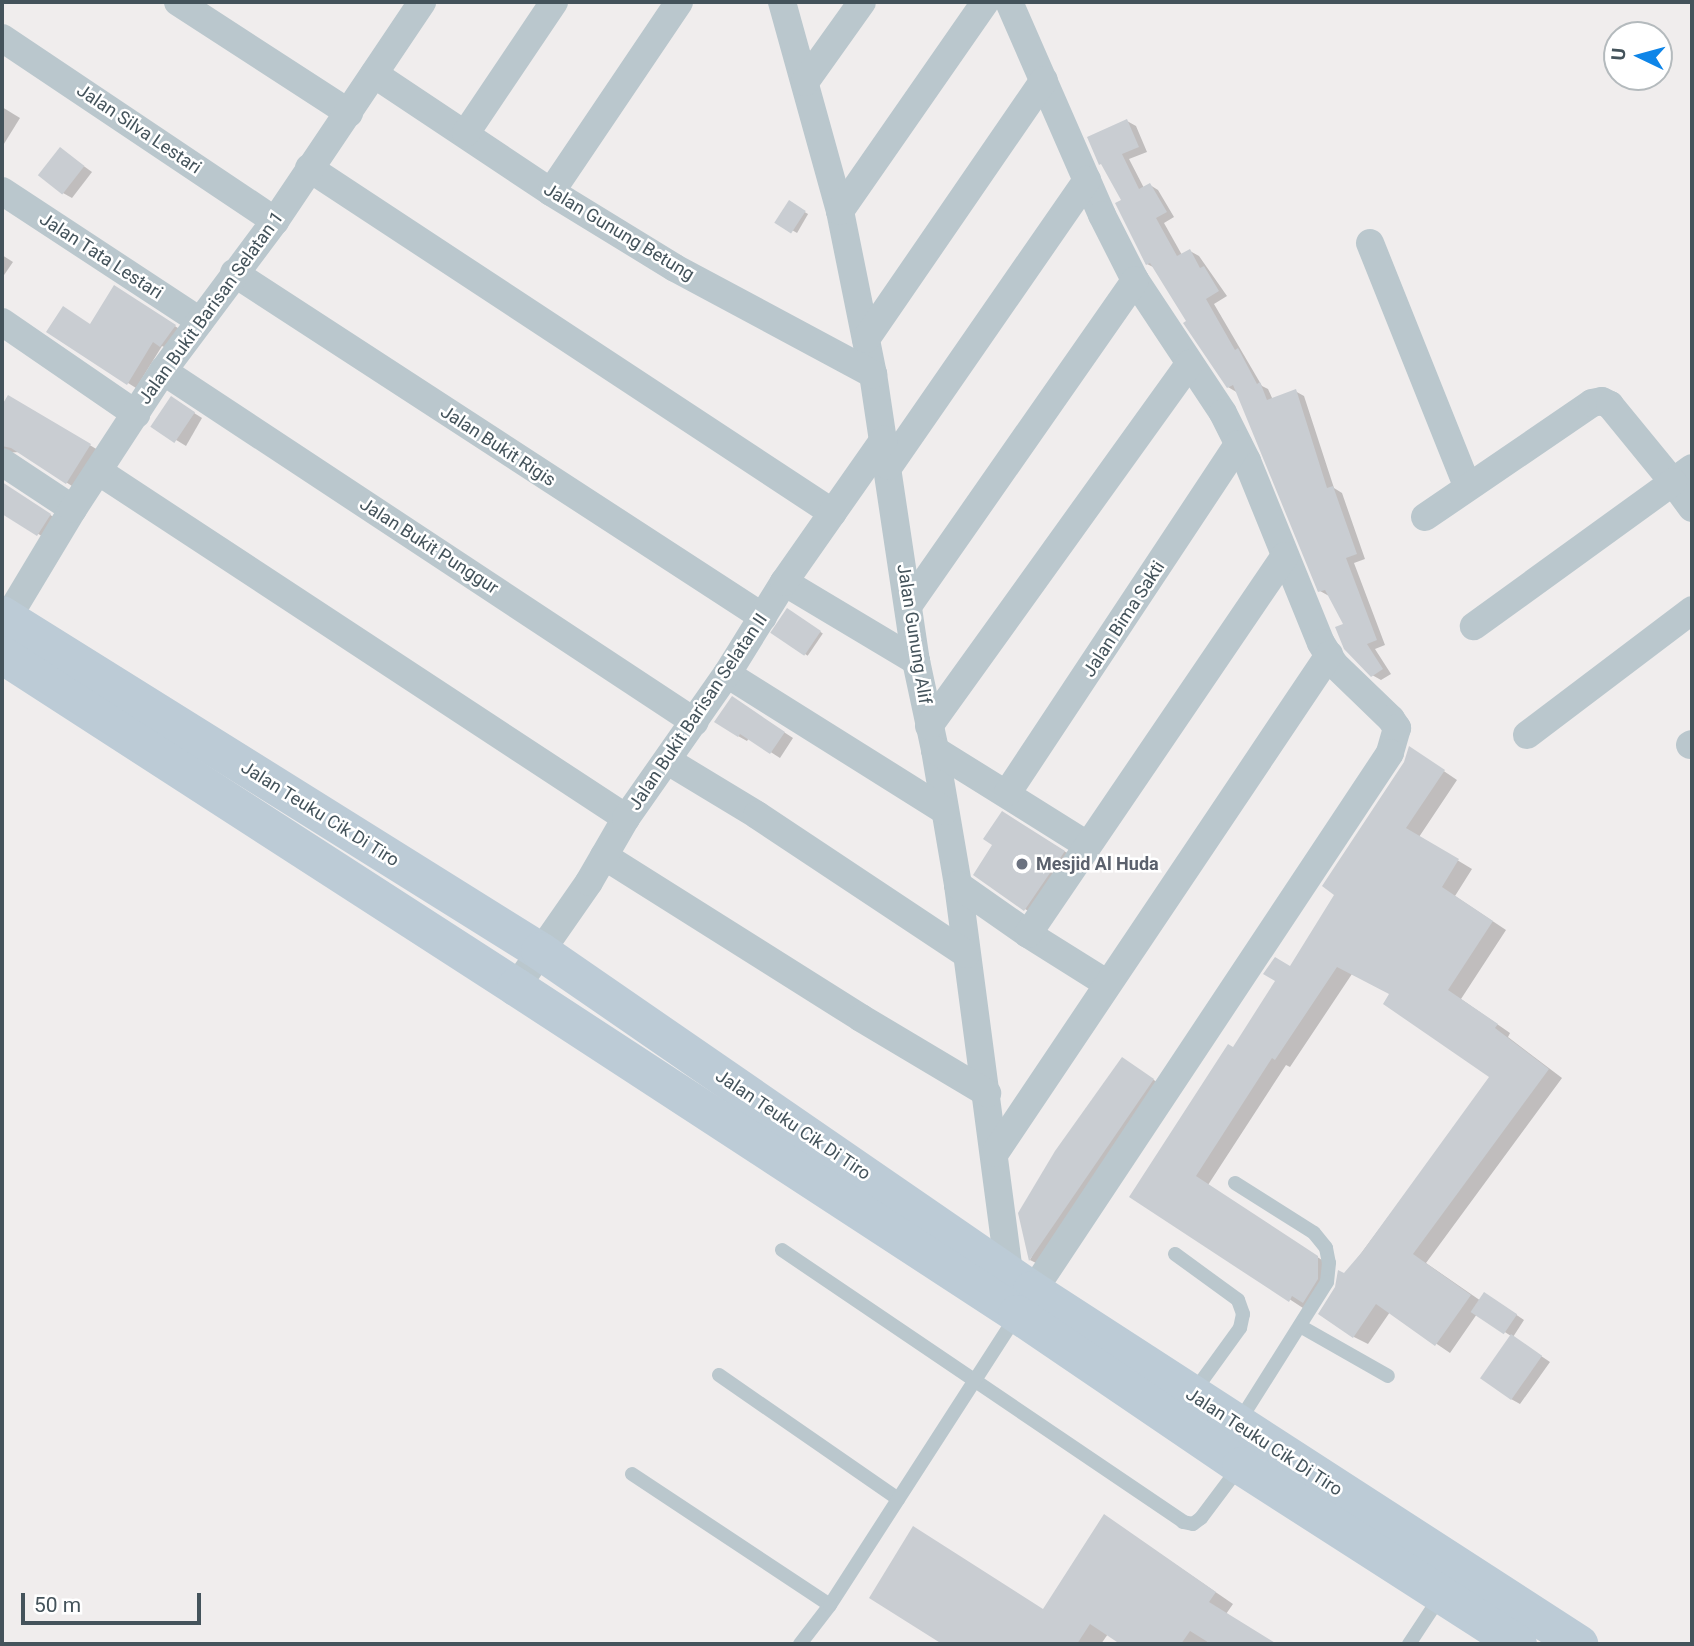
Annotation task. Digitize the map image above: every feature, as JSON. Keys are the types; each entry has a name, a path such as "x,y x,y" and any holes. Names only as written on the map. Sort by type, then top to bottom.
{"street":[{"path":"178,2 349,113"},
{"path":"466,133 554,2"},
{"path":"551,192 680,2"},
{"name":"Jalan Gunung Alif","path":"782,2 840,211 873,374 916,661 958,885 995,1153 1019,1292"},
{"path":"805,82 862,2"},
{"path":"840,211 985,2"},
{"path":"1009,2 1087,180 1135,280 1223,413 1329,655 1397,728 1390,753 1019,1292"},
{"name":"Jalan Bukit Barisan Selatan 1","path":"3,629 73,509 163,371 275,221 349,113 411,6"},
{"name":"Jalan Silva Lestari","path":"2,38 275,221"},
{"name":"Jalan Gunung Betung","path":"374,74 551,192 675,268 873,374"},
{"path":"866,340 1044,80"},
{"path":"309,169 833,513"},
{"name":"Jalan Bukit Barisan Selatan II","path":"516,987 604,856 626,817 727,674 784,582 833,513 886,453 1087,180"},
{"name":"Jalan Tata Lestari","path":"2,191 200,321"},
{"path":"1370,243 1467,485"},
{"name":"Jalan Bukit Rigis","path":"234,273 763,617"},
{"path":"908,607 1135,280"},
{"path":"2,322 136,414"},
{"path":"1087,845 932,738 1189,364"},
{"name":"Jalan Bukit Punggur","path":"163,371 695,722"},
{"path":"1425,517 1467,485 1591,402 1602,401 1611,405 1682,475 1692,508"},
{"name":"Jalan Bima Sakti","path":"1007,792 1238,444"},
{"path":"2,462 73,509"},
{"path":"98,471 626,817"},
{"path":"1474,625 1682,475"},
{"path":"1028,934 1284,556"},
{"path":"784,582 916,661"},
{"path":"1527,735 1692,611"},
{"name":"Jalan Teuku Cik Di Tiro","path":"3,629 540,951 1019,1292 1241,1466 1518,1644"},
{"name":"Jalan Teuku Cik Di Tiro","path":"3,629 516,987 1191,1395 1574,1643"},
{"path":"995,1153 1106,983 1329,655"},
{"path":"727,674 945,811"},
{"path":"668,761 757,815 966,954"},
{"path":"604,856 861,1018 987,1093"},
{"path":"958,885 1028,934 1106,983"}],"lane":[{"path":"1234,1182 1314,1233 1326,1248 1329,1263 1327,1282 1237,1425"},
{"path":"782,1250 1183,1522 1193,1524 1201,1518 1241,1466"},
{"path":"1175,1254 1238,1300 1243,1314 1240,1328 1191,1395"},
{"path":"800,1644 830,1605 975,1380 1019,1292"},
{"path":"1300,1326 1388,1376"},
{"path":"719,1375 898,1499"},
{"path":"632,1474 830,1605"},
{"path":"1409,1644 1440,1596"}],"building":[{"path":"1127,119 1139,147 1122,154 1139,189 1150,183 1167,212 1156,218 1177,256 1190,249 1200,268 1204,266 1219,291 1206,299 1235,350 1238,348 1257,384 1260,382 1267,400 1296,389 1327,488 1333,486 1357,554 1346,558 1377,640 1367,644 1383,669 1371,677 1344,649 1335,627 1343,624 1325,590 1318,592 1233,385 1227,388 1183,323 1186,321 1150,263 1146,265 1115,203 1121,200 1101,164 1099,165 1087,137"},
{"path":"60,147 84,166 62,194 38,175"},
{"path":"789,200 806,211 791,234 774,223"},
{"path":"114,285 176,325 160,347 153,342 127,385 46,332 63,306 90,324"},
{"path":"8,395 91,444 66,484 11,448 2,446 2,405"},
{"path":"171,396 195,412 174,443 150,427"},
{"path":"2,482 51,514 37,536 2,514"},
{"path":"787,608 821,631 804,656 770,633"},
{"path":"732,696 785,732 770,754 740,734 738,737 714,722"},
{"path":"1409,746 1445,770 1406,828 1459,859 1442,887 1493,921 1448,990 1498,1024 1495,1028 1549,1069 1413,1254 1471,1295 1435,1346 1376,1304 1353,1338 1318,1314 1335,1287 1338,1270 1344,1273 1362,1252 1489,1077 1383,1004 1389,994 1337,967 1275,1060 1272,1058 1196,1176 1318,1256 1318,1279 1303,1303 1292,1296 1289,1302 1129,1197 1228,1044 1233,1047 1275,981 1263,974 1275,957 1290,966 1334,895 1322,886 1404,762"},
{"name":"Mesjid Al Huda","path":"1002,811 1065,851 1024,911 973,875 992,845 983,839"},
{"path":"1122,1057 1154,1079 1029,1261 1018,1213 1055,1151"},
{"path":"1484,1292 1517,1314 1504,1334 1471,1312"},
{"path":"1511,1334 1542,1356 1511,1400 1480,1378"},
{"path":"1104,1514 1216,1592 1209,1602 1277,1644 1211,1644 1190,1631 1181,1644 1120,1644 1090,1624 1077,1644 942,1644 869,1598 913,1526 1043,1609"}],"place":[{"name":"Mesjid Al Huda","path":"1022,864"}]}
